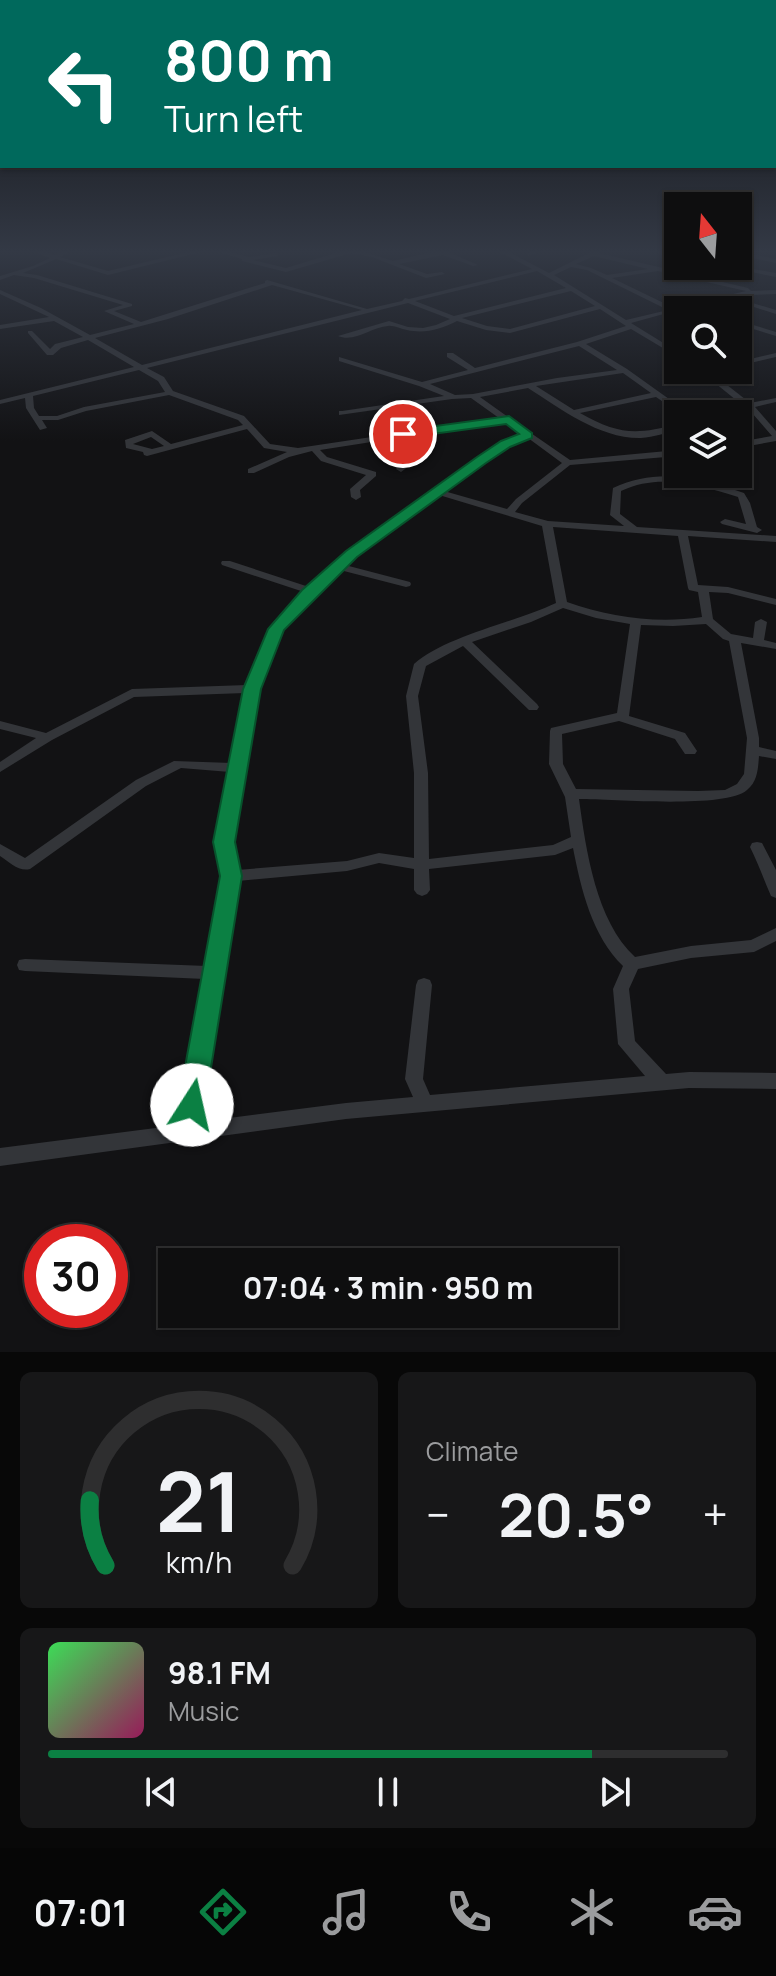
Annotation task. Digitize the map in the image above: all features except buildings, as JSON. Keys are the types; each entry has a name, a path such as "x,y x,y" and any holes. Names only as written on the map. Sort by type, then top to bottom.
{"street":[{"path":"46,314 161,379 170,393"},
{"path":"115,314 139,324"},
{"path":"30,332 50,353 58,346 170,314"},
{"path":"0,402 351,314"},
{"path":"444,314 486,328 510,331 574,314"},
{"path":"342,336 389,323 408,330 425,330 471,314"},
{"path":"613,314 664,345"},
{"path":"422,384 580,344 657,314"},
{"path":"0,327 52,319"},
{"path":"606,326 619,331"},
{"path":"752,327 776,334"},
{"path":"580,344 666,400"},
{"path":"450,355 473,370"},
{"path":"752,361 776,355"},
{"path":"342,359 454,397"},
{"path":"342,413 473,396 624,371"},
{"path":"722,384 742,400"},
{"path":"529,385 574,412 631,434 664,429"},
{"path":"36,418 58,418 84,409 170,393 241,418 267,446 298,451"},
{"path":"574,412 658,394"},
{"path":"29,395 30,408 43,428"},
{"path":"473,396 568,463"},
{"path":"752,442 776,437 752,408 776,400"},
{"path":"251,471 298,451 509,419"},
{"path":"168,445 152,434 128,442 129,446 148,452 248,426"},
{"path":"401,469 411,457 415,433"},
{"path":"187,1131 231,876 224,842 252,689 276,629 338,566 435,491 505,444 528,435"},
{"path":"314,448 324,459 373,474 355,489 356,497"},
{"path":"508,514 519,501 568,463 664,454"},
{"path":"602,526 615,515 616,490 654,477 670,477 741,495 747,503 747,516 753,529"},
{"path":"435,491 547,524 776,537"},
{"path":"615,515 626,525 639,529"},
{"path":"725,522 776,537"},
{"path":"547,524 562,604"},
{"path":"682,533 693,588 728,590 776,602"},
{"path":"226,563 311,591"},
{"path":"338,566 406,584"},
{"path":"703,589 708,620 727,637 776,646"},
{"path":"422,890 421,773 412,696 420,664 435,653 534,619 562,604 590,615 636,620 708,620"},
{"path":"621,717 631,674 636,620"},
{"path":"758,642 761,622"},
{"path":"572,796 727,794 742,787 751,774 753,738 734,638"},
{"path":"466,643 533,707"},
{"path":"0,768 47,737 132,693 252,689"},
{"path":"690,751 680,736 621,717 556,731 556,764 572,796 577,840 602,920 619,956 632,964 691,952 754,946 776,934"},
{"path":"0,725 47,737"},
{"path":"752,750 776,755"},
{"path":"0,849 25,865 141,783 179,764 238,768"},
{"path":"231,876 347,866 379,858 422,865 555,850 577,840"},
{"path":"757,847 776,892"},
{"path":"632,964 621,989 627,1044 662,1082"},
{"path":"25,965 214,973"},
{"path":"424,985 414,1079 425,1104"},
{"path":"0,1157 187,1131 425,1104 662,1082 776,1081"}],"route":[{"path":"192,1105 231,876 224,842 252,689 276,629 351,554 481,460 505,444 528,435 509,419 403,434"}]}
